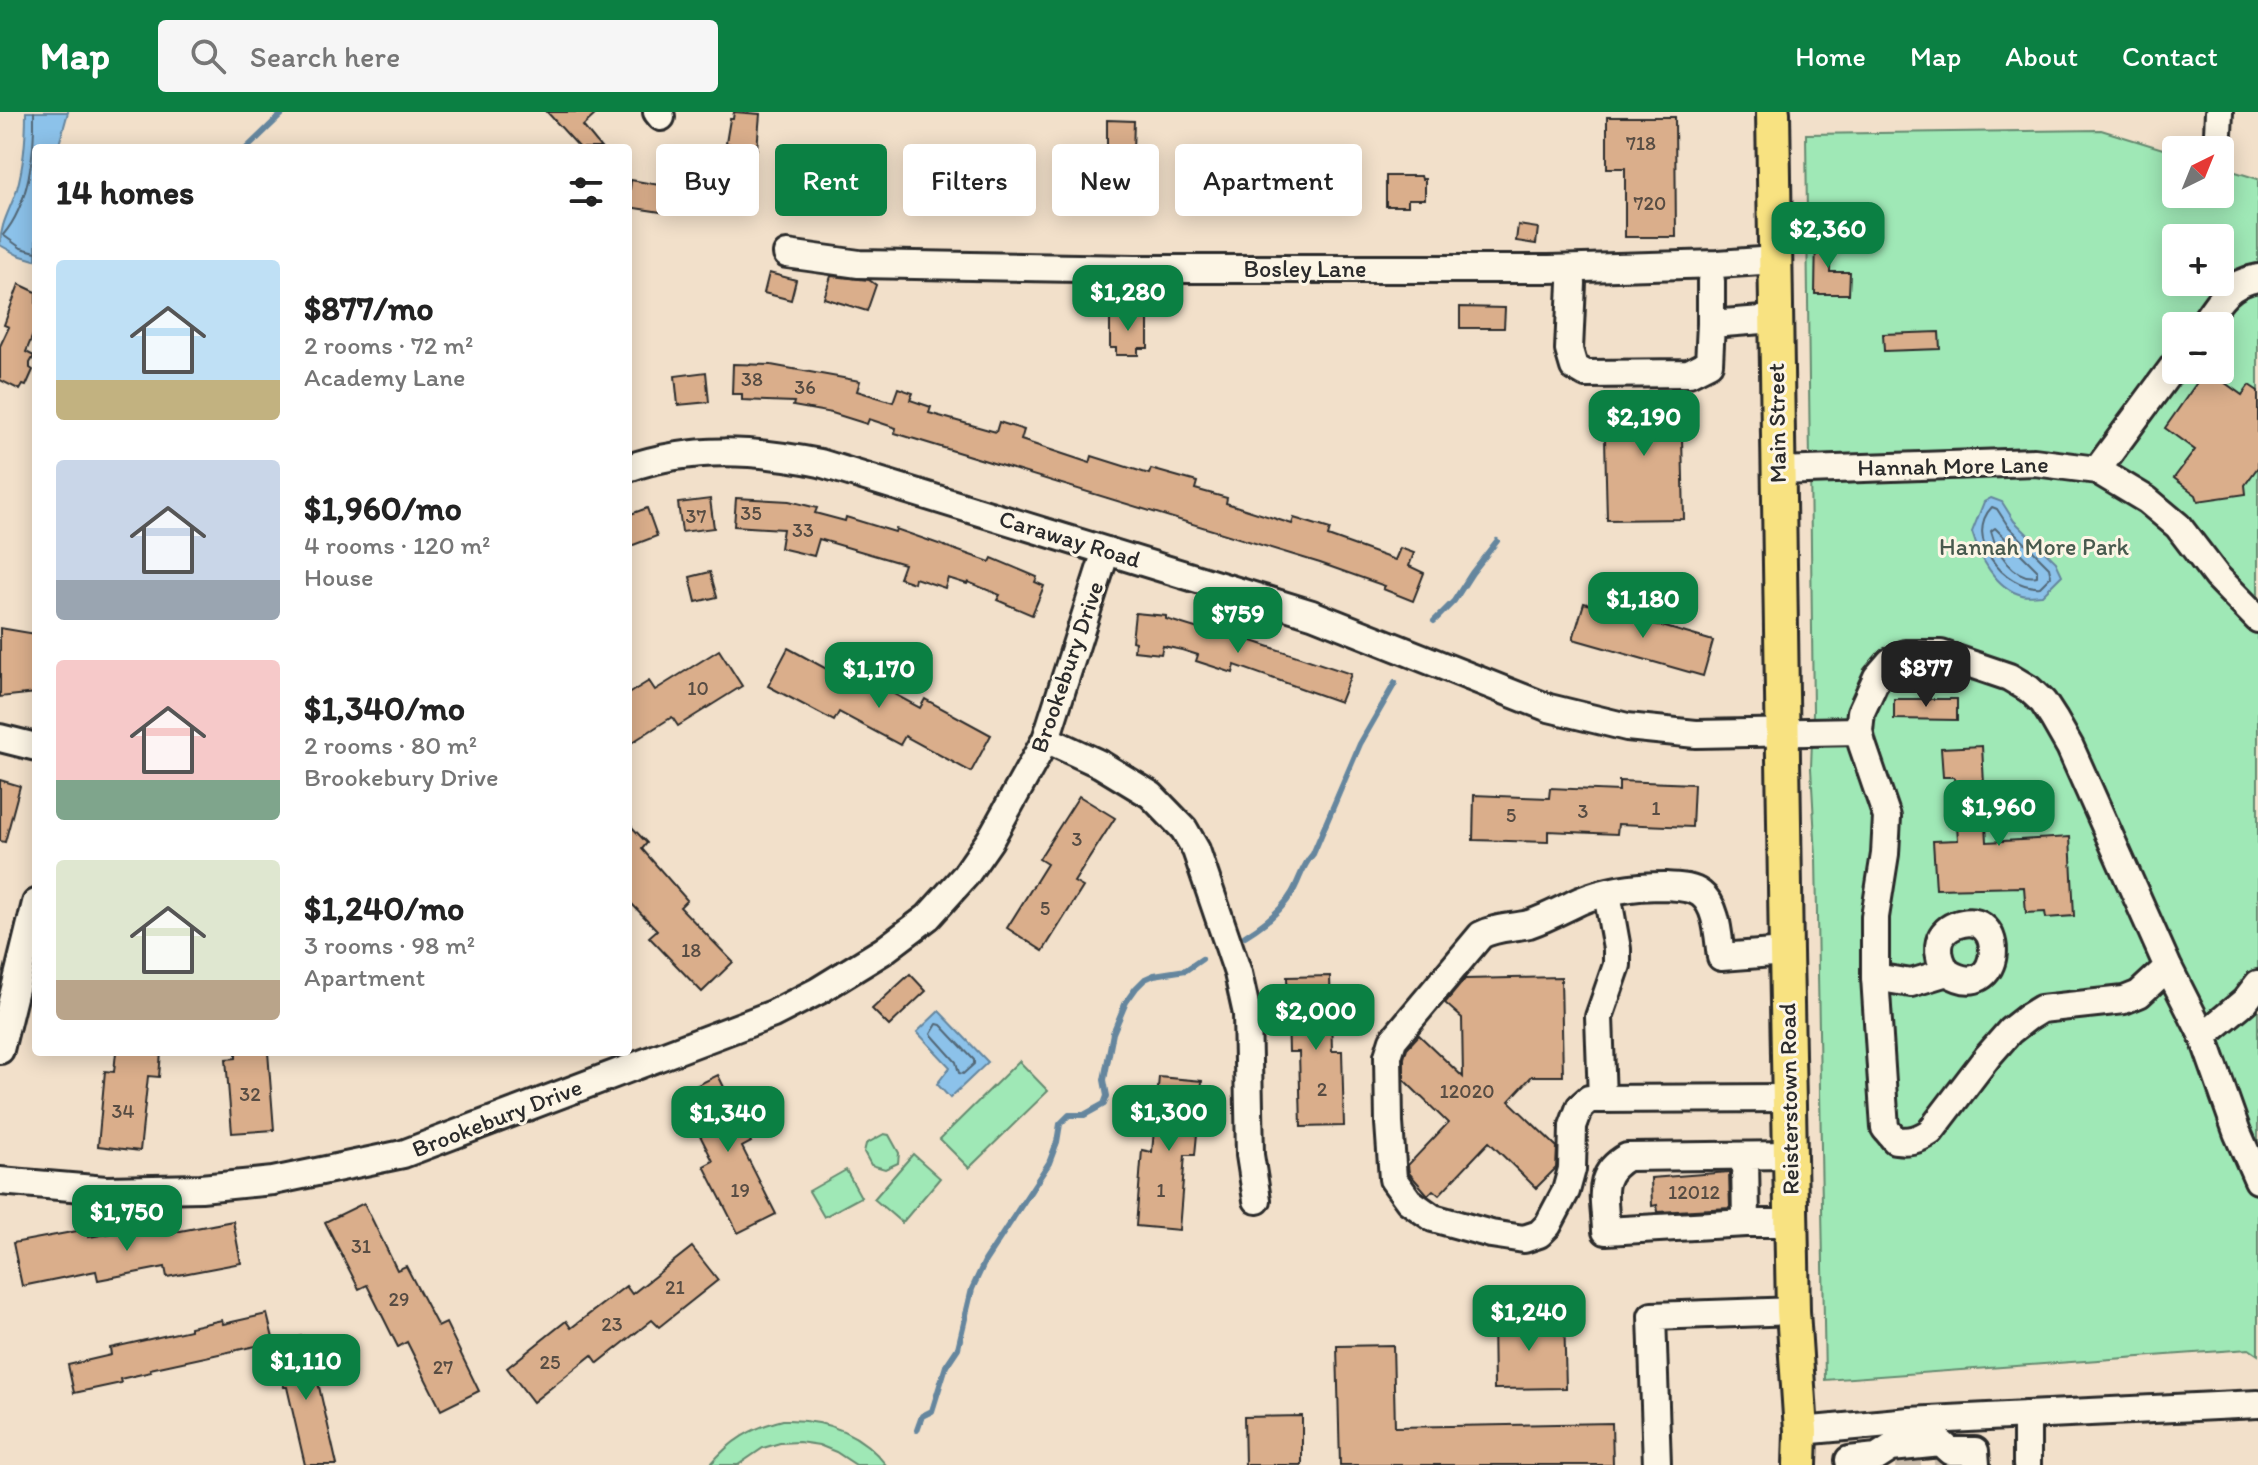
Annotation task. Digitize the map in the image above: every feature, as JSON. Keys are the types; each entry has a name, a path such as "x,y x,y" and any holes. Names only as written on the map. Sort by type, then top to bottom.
{"main road":[{"name":"Main Street","path":"1773,112 1782,733"},
{"name":"Reisterstown Road","path":"1782,733 1793,1311 1801,1431 1800,1465"}],"street":[{"name":"Bosley Lane","path":"787,254 859,264 1135,269 1549,269 1775,260"},
{"path":"2211,312 2231,287 2258,278"},
{"path":"1572,283 1569,350 1574,367 1586,374 1689,373 1709,363 1711,281"},
{"path":"1711,324 1775,319"},
{"path":"2097,470 2162,382"},
{"name":"Caraway Road","path":"632,467 705,452 777,454 833,466 1312,614 1549,708 1627,727 1696,734 1859,731"},
{"name":"Hannah More Lane","path":"1779,471 2034,462 2097,470 2147,500 2178,526 2217,577 2258,619"},
{"name":"Brookebury Drive","path":"0,1181 106,1190 201,1188 273,1181 403,1154 773,1014 818,991 883,951 928,917 953,893 990,840 1046,739 1106,551"},
{"path":"2168,967 2139,994 2124,1000 2041,1009 2028,1017 1999,1043 1930,1132 1908,1142 1895,1140 1885,1128 1875,977 1875,917 1885,854 1887,817 1859,731 1861,712 1877,677 1890,662 1905,654 1941,654 2009,677 2043,702 2070,747 2168,967 2203,1036 2237,1132 2258,1180"},
{"path":"0,738 32,746"},
{"path":"1046,739 1100,764 1151,795 1184,829 1196,850 1233,959 1247,1014 1250,1155 1257,1200"},
{"path":"1786,952 1721,957 1709,904 1701,894 1690,888 1643,886 1607,893 1582,900 1527,924 1492,929 1481,935 1393,1040 1388,1056 1393,1179 1409,1201 1433,1218 1524,1239 1539,1234 1548,1225 1566,1191 1572,1169 1573,1126 1576,1115 1589,1099 1790,1098"},
{"path":"1602,1099 1599,1017 1617,965 1607,893"},
{"path":"0,1050 32,919"},
{"path":"1875,977 1911,983 1947,972"},
{"path":"2203,1036 2245,1001 2258,984"},
{"path":"1791,1155 1627,1157 1608,1170 1605,1179 1606,1231 1792,1223"},
{"path":"1745,1157 1746,1223"},
{"path":"1657,1465 1652,1316 1793,1311"},
{"path":"1801,1431 1910,1421 2258,1404"},
{"path":"2027,1415 2027,1465"},
{"path":"1850,1465 1849,1460 1886,1461 1891,1448 1941,1443 1945,1456 1975,1451 1976,1465"}],"green space":[{"name":"Hannah More Park","path":"2101,130 2162,149 2162,208 2234,208 2234,171 2258,179 2258,1355 2249,1349 1825,1380 1816,857 1811,768 1813,712 1806,134"},
{"path":"1019,1061 1048,1091 969,1168 940,1139"},
{"path":"884,1134 889,1135 899,1153 898,1163 885,1169 871,1165 864,1152 866,1144"},
{"path":"913,1154 940,1178 902,1223 874,1199"},
{"path":"846,1170 861,1197 824,1217 809,1191"},
{"path":"783,1420 813,1422 840,1429 865,1443 886,1465 856,1465 819,1445 799,1442 763,1448 738,1465 710,1465 742,1436"}],"water":[{"path":"26,112 68,112 59,144 32,144 32,259 0,245 4,223 17,189"},
{"path":"1991,498 2002,502 2014,521 2056,562 2062,575 2042,595 2024,596 2012,591 1996,578 1984,561 1972,532 1984,502"},
{"path":"939,1011 988,1062 950,1098 937,1084 950,1067 917,1032"}],"building":[{"path":"547,112 598,112 583,126 598,144 576,144"},
{"path":"734,112 760,114 757,144 726,143 730,119 733,119"},
{"path":"1607,117 1675,117 1676,237 1625,237 1625,168 1607,168"},
{"path":"1107,120 1134,121 1133,144 1107,144"},
{"path":"1386,176 1421,176 1425,179 1425,199 1408,199 1408,206 1386,206"},
{"path":"632,180 656,184 656,211 632,208"},
{"path":"1518,225 1538,228 1536,244 1516,241"},
{"path":"1816,234 1831,234 1830,272 1850,272 1849,294 1815,294"},
{"path":"769,273 796,280 791,300 764,293"},
{"path":"831,276 869,280 876,285 867,311 824,298"},
{"path":"19,284 32,290 32,337 26,352 32,355 32,372 26,386 23,385 20,390 0,380 0,346 9,327 4,325"},
{"path":"1460,307 1505,308 1504,328 1460,328"},
{"path":"1110,311 1130,311 1130,317 1148,317 1148,348 1138,348 1138,355 1116,355 1116,348 1110,348"},
{"path":"1939,332 1940,349 1884,351 1883,334"},
{"path":"733,364 771,365 860,381 857,391 893,402 898,388 913,393 910,400 931,407 929,413 996,432 999,422 1024,430 1021,440 1090,463 1092,456 1149,474 1151,469 1197,482 1195,489 1227,498 1226,503 1292,524 1294,518 1330,529 1328,536 1395,560 1400,548 1414,553 1409,566 1424,573 1413,601 1383,589 1385,586 1320,563 895,433 896,428 869,419 867,424 832,413 793,406 794,402 742,400 742,394 732,394"},
{"path":"706,372 709,402 678,405 675,376"},
{"path":"2196,384 2227,384 2242,395 2249,385 2258,391 2258,467 2245,485 2246,494 2198,501 2196,495 2174,478 2195,450 2165,428"},
{"path":"1681,396 1684,519 1607,520 1604,397"},
{"path":"736,498 789,501 817,508 815,513 845,521 846,517 895,532 896,529 990,562 992,558 1037,577 1035,582 1044,586 1032,615 997,600 1000,595 968,582 948,578 945,588 915,578 914,583 899,578 904,564 819,539 814,556 780,548 783,529 734,526"},
{"path":"710,499 714,528 682,532 678,503"},
{"path":"647,508 657,536 632,545 632,514"},
{"path":"710,572 717,597 696,602 690,577"},
{"path":"1584,603 1713,641 1703,676 1573,639"},
{"path":"1135,613 1166,616 1166,619 1215,634 1216,629 1351,674 1340,702 1235,665 1233,673 1196,661 1198,655 1182,650 1163,646 1161,654 1134,651"},
{"path":"0,628 32,633 32,693 0,697"},
{"path":"788,648 854,684 859,675 920,708 925,699 991,735 971,772 905,736 900,745 839,712 834,721 768,686"},
{"path":"719,650 742,686 678,726 672,717 632,742 632,692 649,681 655,690"},
{"path":"1894,699 1957,699 1957,720 1894,719"},
{"path":"1982,746 1987,842 2070,837 2074,916 2046,918 2045,912 2026,913 2024,887 1936,889 1933,841 1958,840 1954,777 1943,777 1941,748"},
{"path":"0,780 20,786 5,842 0,841"},
{"path":"1619,781 1694,784 1692,827 1618,824 1617,834 1548,831 1548,842 1473,840 1474,795 1549,798 1550,788 1619,791"},
{"path":"1079,796 1115,818 1074,882 1083,887 1043,951 1007,928 1047,864 1039,859"},
{"path":"632,827 647,843 642,849 687,900 680,907 733,962 702,992 649,937 657,930 632,904"},
{"path":"910,974 926,991 889,1026 872,1009"},
{"path":"1330,976 1332,1051 1342,1051 1344,1126 1301,1127 1299,1052 1289,1052 1287,977"},
{"path":"1561,977 1563,1076 1532,1076 1509,1101 1557,1147 1556,1168 1536,1188 1489,1142 1439,1195 1433,1190 1428,1195 1409,1173 1408,1165 1448,1123 1404,1080 1407,1048 1419,1035 1463,1077 1462,1018 1445,1003 1465,979"},
{"path":"116,1056 161,1056 159,1077 148,1076 140,1151 98,1146 105,1071 114,1072"},
{"path":"268,1056 274,1130 232,1133 226,1059"},
{"path":"718,1075 751,1142 742,1147 776,1214 738,1233 704,1166 713,1161 679,1094"},
{"path":"1159,1077 1202,1081 1195,1155 1185,1155 1179,1230 1136,1226 1142,1150 1152,1152"},
{"path":"1729,1172 1730,1208 1658,1212 1657,1205 1652,1206 1651,1178"},
{"path":"364,1203 397,1270 406,1266 438,1327 446,1323 479,1391 441,1410 407,1342 398,1347 367,1285 359,1289 325,1222"},
{"path":"233,1221 241,1263 167,1277 165,1267 98,1280 96,1271 22,1286 13,1243 88,1229 89,1237 157,1225 159,1235"},
{"path":"692,1247 718,1280 659,1327 652,1320 598,1363 592,1355 533,1402 507,1368 566,1321 571,1328 626,1286 632,1294"},
{"path":"267,1314 274,1342 150,1369 151,1372 120,1379 121,1383 74,1393 68,1365 111,1355 110,1348 190,1330 190,1327 222,1320 223,1324"},
{"path":"1564,1317 1566,1388 1494,1389 1493,1319"},
{"path":"303,1336 313,1379 317,1378 337,1465 305,1465 287,1387 284,1387 274,1342"},
{"path":"1393,1345 1395,1427 1612,1423 1613,1465 1340,1465 1337,1346"},
{"path":"1302,1416 1302,1465 1245,1465 1244,1417"}],"waterway":[{"path":"251,144 284,112"},
{"path":"1434,621 1454,601 1497,541"},
{"path":"1245,936 1271,918 1292,893 1313,854 1360,744 1395,683"},
{"path":"917,1430 922,1416 932,1411 946,1366 958,1348 972,1289 985,1261 1049,1163 1060,1124 1069,1115 1084,1115 1104,1104 1107,1096 1104,1080 1113,1033 1126,1002 1145,979 1186,970 1202,959"}],"tunnel":[{"path":"1895,1465 1941,1460"}]}
